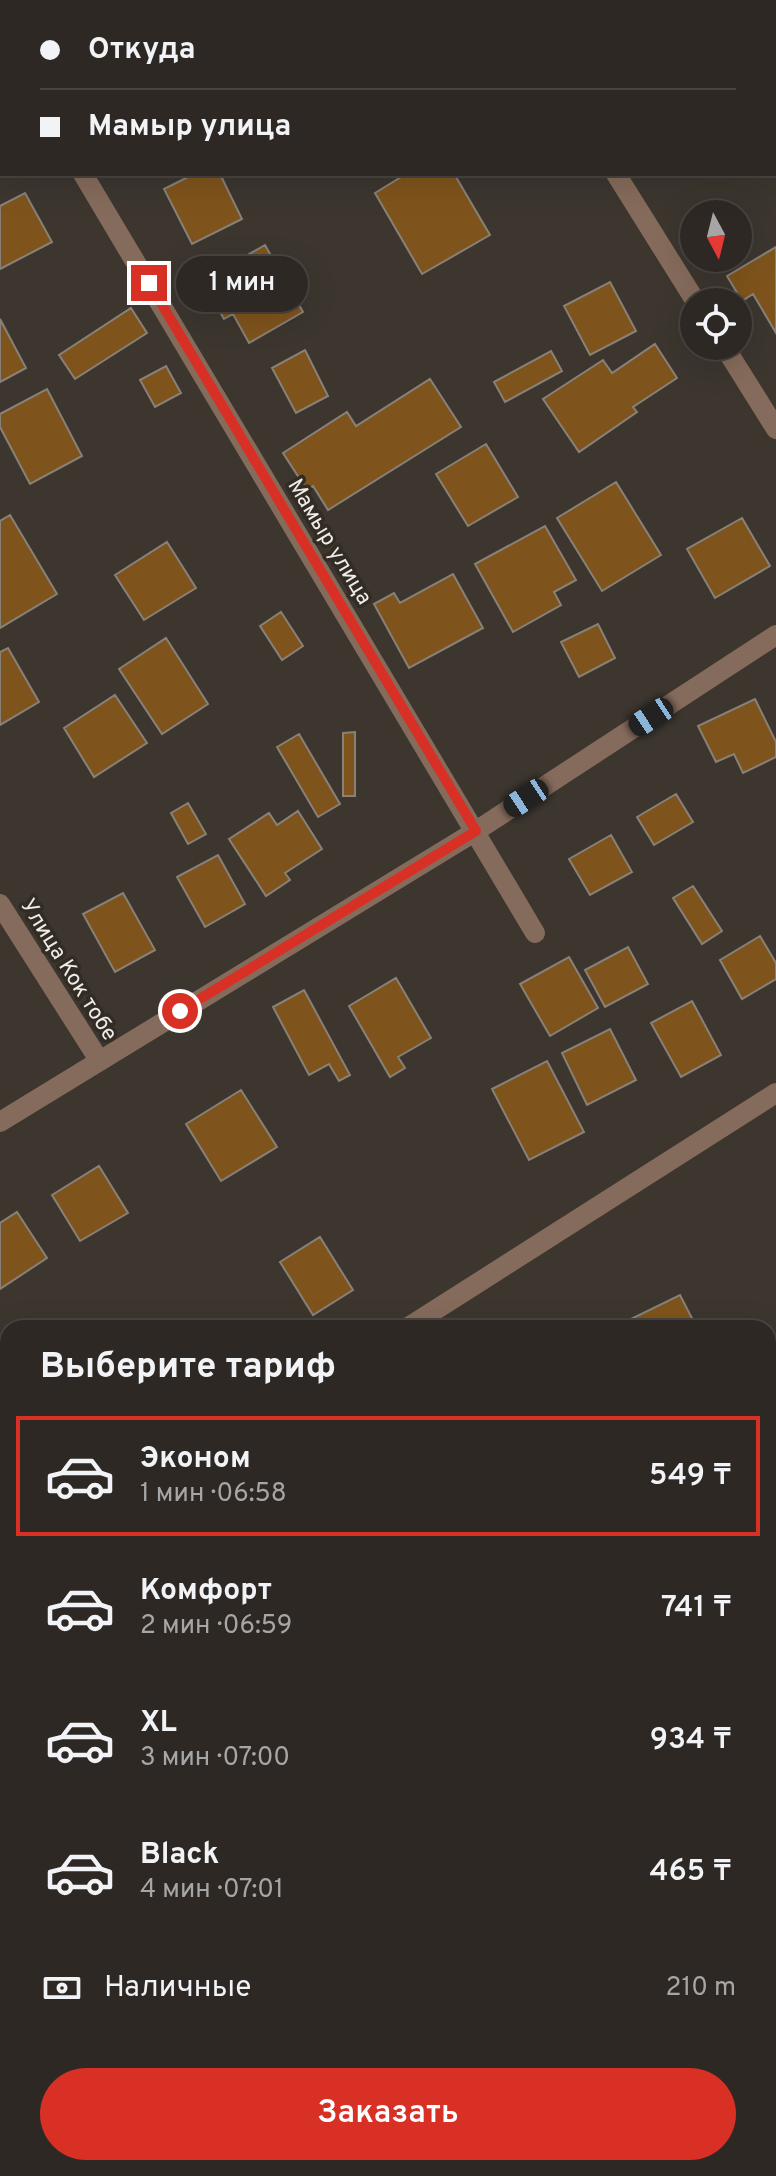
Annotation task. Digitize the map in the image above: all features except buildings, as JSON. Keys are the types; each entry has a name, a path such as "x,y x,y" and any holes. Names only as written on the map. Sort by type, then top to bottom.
{"street":[{"name":"Мамыр улица","path":"84,176 535,933"},
{"path":"617,176 687,288"},
{"path":"733,360 776,429"},
{"path":"0,1122 476,831 776,635"},
{"name":"Улица Кок тобе","path":"0,904 99,1060"},
{"path":"420,1320 776,1093"}],"route":[{"path":"149,283 476,831 180,1011"}]}
